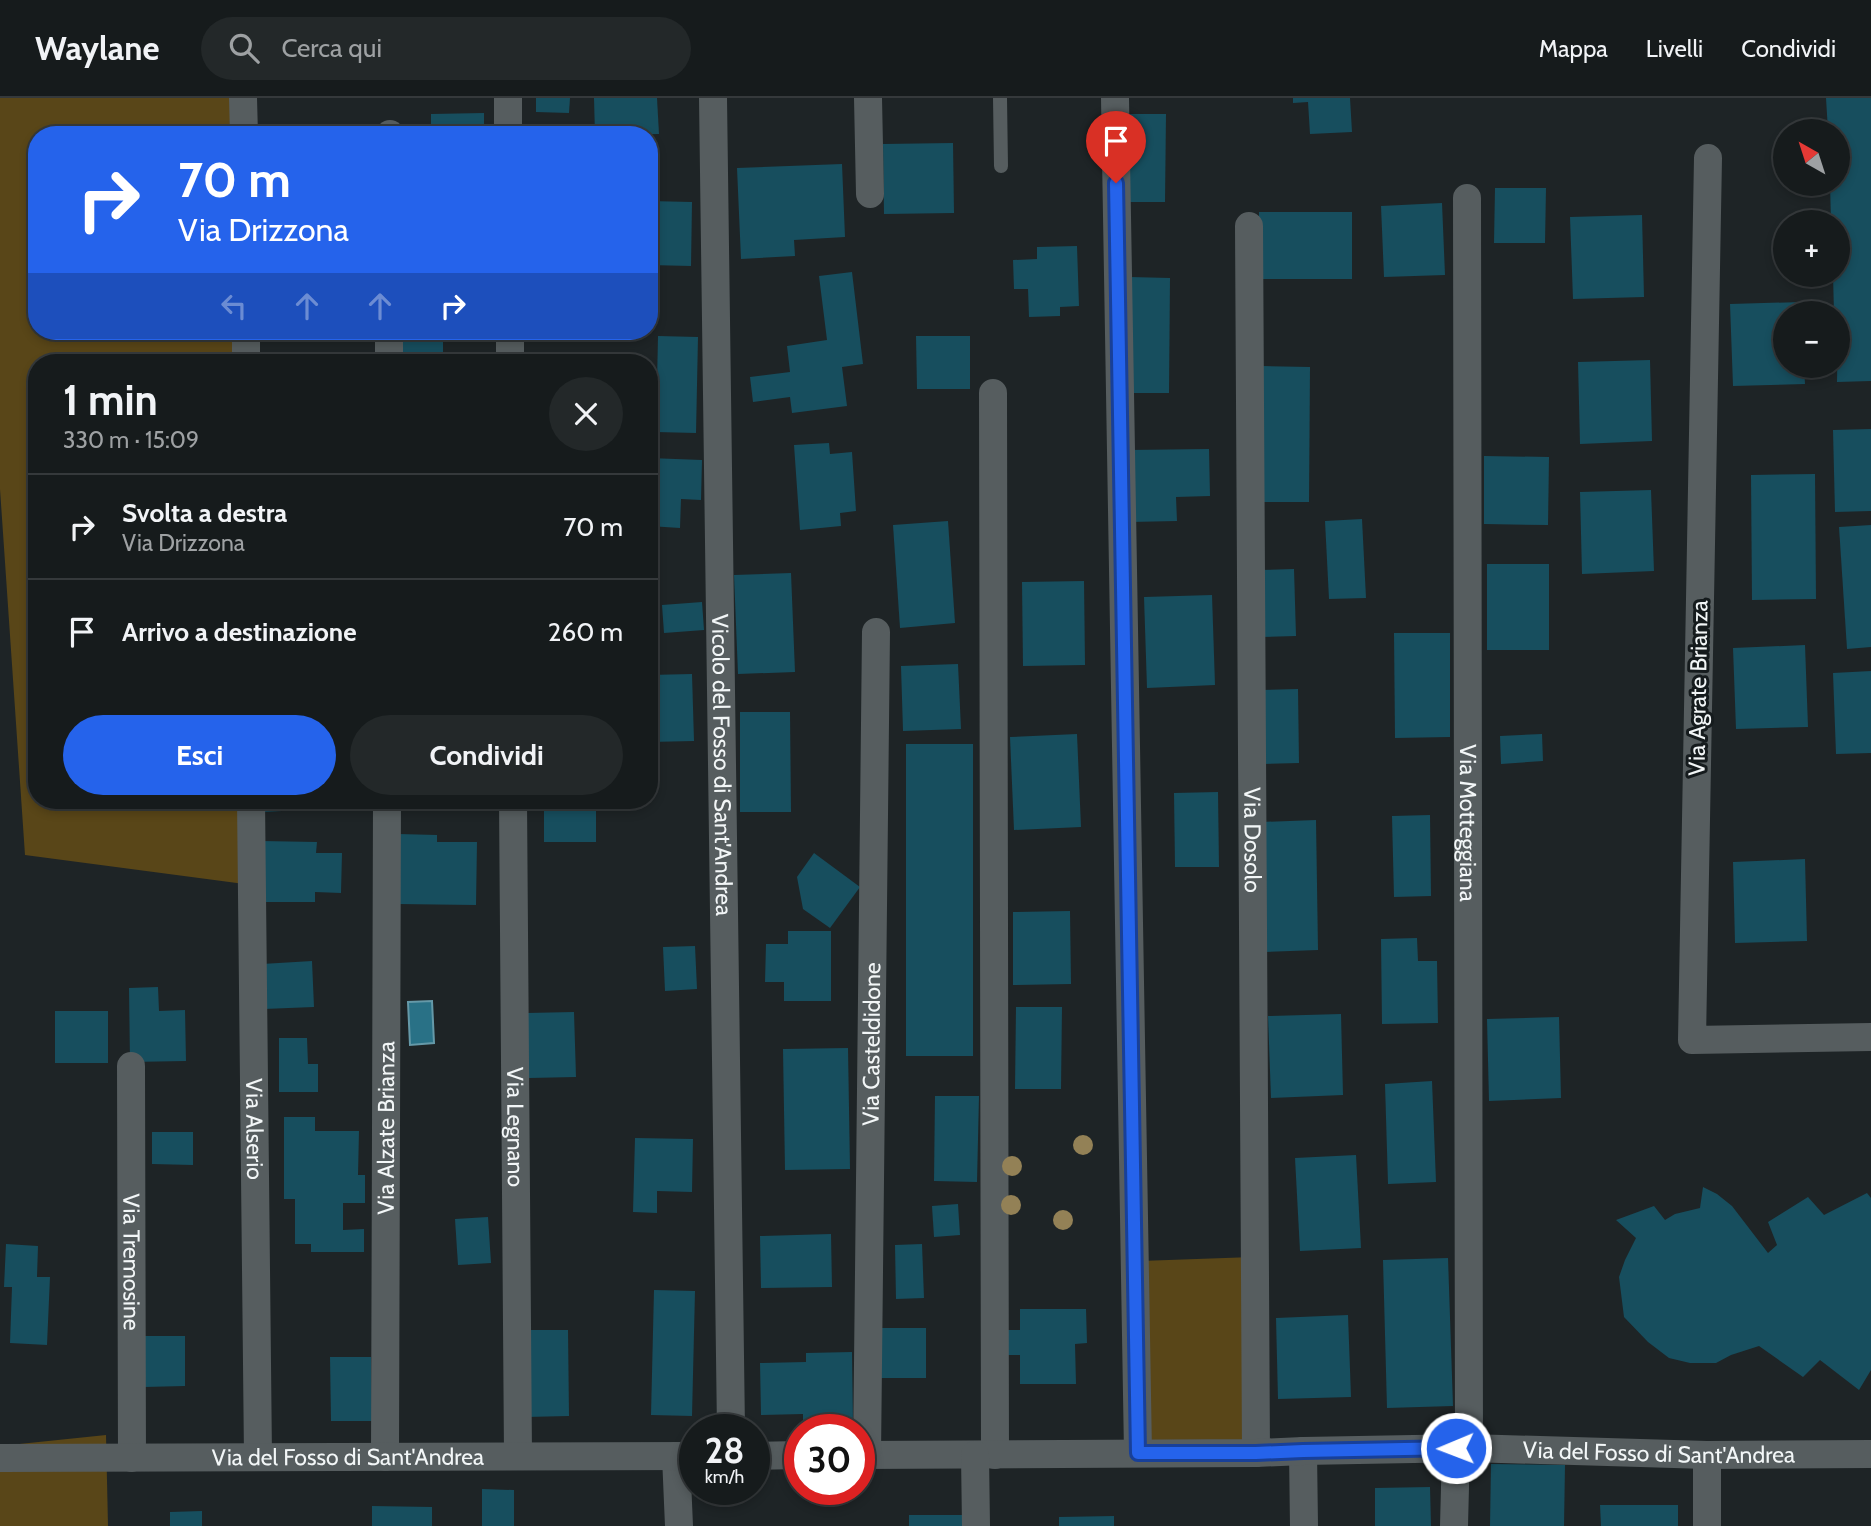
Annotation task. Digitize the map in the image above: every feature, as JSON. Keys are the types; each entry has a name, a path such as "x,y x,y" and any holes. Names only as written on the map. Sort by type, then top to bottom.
{"street":[{"path":"243,98 244,126"},
{"path":"508,98 509,126"},
{"name":"Vicolo del Fosso di Sant'Andrea","path":"713,98 731,1414"},
{"path":"868,98 870,194"},
{"path":"1115,98 1138,1453"},
{"name":"Via Agrate Brianza","path":"1708,158 1692,1041 1871,1037"},
{"name":"Via Motteggiana","path":"1454,1526 1463,1448 1467,198"},
{"name":"Via Dosolo","path":"1249,226 1256,1453"},
{"path":"976,1526 985,1455 993,393"},
{"name":"Via Casteldidone","path":"864,1414 876,632"},
{"name":"Via Alserio","path":"251,809 257,1457"},
{"name":"Via Alzate Brianza","path":"385,1457 387,809"},
{"name":"Via Legnano","path":"513,809 518,1455"},
{"name":"Via Tremosine","path":"131,1066 132,1458"},
{"name":"Via del Fosso di Sant'Andrea","path":"875,1455 1256,1453 1463,1448 1707,1455 1871,1454"},
{"path":"1303,1451 1304,1526"},
{"path":"1706,1526 1707,1455"},
{"name":"Via del Fosso di Sant'Andrea","path":"0,1458 679,1456"},
{"path":"679,1526 681,1505"}],"lane":[{"path":"1000,98 1001,166"}],"shaded area":[{"path":"0,98 243,98 244,126 28,126 28,340 246,340 246,354 28,354 28,809 251,809 252,885 25,855 0,489"},
{"path":"1253,1257 1259,1443 1147,1447 1140,1261"},
{"path":"106,1435 108,1526 0,1526 0,1446"}],"water":[{"path":"432,1001 434,1043 410,1045 408,1002"}],"building":[{"path":"536,98 570,98 569,113 536,112"},
{"path":"594,98 657,98 659,134 658,126 595,126"},
{"path":"1293,98 1350,98 1352,132 1310,134 1308,102 1293,103"},
{"path":"1826,98 1871,98 1871,381 1837,382 1837,378 1850,378 1850,301 1834,301 1833,287 1850,287 1850,210 1831,210 1830,196 1850,196 1850,119 1827,119"},
{"path":"484,113 484,126 431,126 431,114"},
{"path":"1123,114 1166,114 1165,202 1122,202"},
{"path":"953,143 954,213 884,214 883,144"},
{"path":"842,164 845,237 794,240 795,256 741,259 737,168"},
{"path":"1495,188 1546,188 1545,243 1494,243"},
{"path":"658,201 692,202 691,266 658,265"},
{"path":"1442,203 1445,275 1384,277 1381,206"},
{"path":"1259,212 1352,212 1352,279 1259,279"},
{"path":"1642,215 1644,297 1573,299 1570,217"},
{"path":"1077,246 1079,306 1060,307 1060,316 1029,317 1028,289 1014,289 1013,260 1037,259 1037,247"},
{"path":"852,272 863,364 842,367 847,406 792,413 790,397 753,402 750,377 790,372 787,346 827,340 819,276"},
{"path":"1130,277 1170,278 1169,393 1128,393"},
{"path":"1773,303 1773,378 1805,378 1805,384 1733,386 1730,304"},
{"path":"658,336 698,337 696,433 658,432"},
{"path":"916,336 970,336 970,389 917,389"},
{"path":"400,340 443,340 443,354 400,354"},
{"path":"1650,360 1652,441 1580,444 1578,362"},
{"path":"1262,366 1310,367 1309,502 1261,502"},
{"path":"1871,429 1871,511 1835,512 1833,430"},
{"path":"829,443 830,454 852,452 856,511 840,513 841,526 800,530 794,445"},
{"path":"1209,449 1210,496 1176,497 1177,521 1130,522 1128,450"},
{"path":"1484,456 1549,457 1548,525 1484,524"},
{"path":"658,458 702,460 701,500 681,499 680,528 658,527"},
{"path":"1815,474 1816,599 1752,600 1751,475"},
{"path":"1651,490 1654,571 1582,574 1580,492"},
{"path":"1362,519 1366,598 1329,599 1325,521"},
{"path":"948,521 955,623 900,628 893,525"},
{"path":"1871,525 1871,647 1847,649 1839,527"},
{"path":"1487,564 1549,564 1549,650 1487,650"},
{"path":"1294,569 1296,636 1261,637 1259,570"},
{"path":"791,573 795,672 738,674 734,575"},
{"path":"1084,581 1085,665 1023,666 1022,582"},
{"path":"1212,595 1215,685 1147,688 1144,597"},
{"path":"702,602 704,630 664,633 662,605"},
{"path":"1394,633 1450,633 1450,737 1395,738"},
{"path":"1805,645 1808,727 1736,729 1733,648"},
{"path":"958,664 961,729 903,731 901,666"},
{"path":"1871,671 1871,753 1836,754 1833,673"},
{"path":"692,674 694,741 658,742 658,675"},
{"path":"1298,689 1299,763 1262,764 1260,690"},
{"path":"740,712 790,712 791,812 740,812"},
{"path":"1077,734 1081,827 1014,830 1010,737"},
{"path":"1542,734 1543,761 1501,764 1500,736"},
{"path":"906,744 973,744 973,1056 906,1056"},
{"path":"1218,792 1219,867 1175,867 1174,793"},
{"path":"263,809 319,809 263,812"},
{"path":"544,809 596,809 596,842 544,842"},
{"path":"1430,815 1431,896 1394,897 1392,816"},
{"path":"1316,820 1318,950 1264,952 1261,822"},
{"path":"398,834 437,835 437,842 477,842 476,905 397,904"},
{"path":"261,841 317,842 316,853 342,853 341,893 315,892 315,902 260,902"},
{"path":"814,853 860,887 830,928 803,909 797,877"},
{"path":"1805,859 1807,941 1735,943 1733,862"},
{"path":"1070,911 1071,984 1013,985 1013,912"},
{"path":"788,931 831,931 831,1001 784,1001 784,982 765,982 766,944 788,944"},
{"path":"1417,938 1418,961 1437,961 1438,1023 1382,1024 1381,939"},
{"path":"695,946 697,989 665,991 663,947"},
{"path":"312,961 314,1007 264,1009 262,964"},
{"path":"158,987 159,1011 185,1010 186,1061 130,1062 129,988"},
{"path":"1016,1007 1062,1007 1061,1089 1015,1089"},
{"path":"55,1011 108,1011 108,1063 55,1063"},
{"path":"574,1012 576,1077 529,1078 527,1013"},
{"path":"1341,1014 1343,1095 1271,1098 1268,1016"},
{"path":"1559,1017 1561,1098 1489,1101 1487,1019"},
{"path":"279,1038 307,1038 308,1064 318,1064 318,1092 279,1092"},
{"path":"848,1048 850,1169 785,1170 783,1049"},
{"path":"1432,1081 1436,1182 1388,1184 1385,1084"},
{"path":"935,1096 979,1096 977,1182 934,1181"},
{"path":"284,1117 315,1117 315,1131 359,1131 358,1175 365,1175 365,1203 343,1203 343,1230 364,1229 364,1252 311,1252 311,1244 295,1244 295,1199 284,1199"},
{"path":"152,1132 193,1132 193,1165 152,1164"},
{"path":"635,1138 693,1139 692,1192 657,1191 657,1213 633,1212"},
{"path":"1356,1155 1361,1248 1300,1251 1295,1158"},
{"path":"1703,1187 1732,1206 1768,1253 1777,1245 1768,1222 1808,1197 1824,1215 1867,1193 1871,1198 1871,1370 1859,1390 1820,1360 1803,1377 1759,1346 1716,1363 1690,1363 1669,1358 1648,1342 1624,1317 1619,1277 1636,1238 1616,1220 1654,1206 1665,1220 1675,1214 1700,1208"},
{"path":"958,1204 960,1235 934,1237 932,1206"},
{"path":"488,1217 491,1263 458,1265 455,1219"},
{"path":"831,1234 832,1287 761,1288 760,1236"},
{"path":"6,1244 38,1246 37,1277 50,1277 47,1345 10,1343 12,1287 4,1287"},
{"path":"922,1244 924,1298 896,1299 895,1245"},
{"path":"1448,1258 1453,1406 1387,1408 1383,1260"},
{"path":"654,1290 695,1291 692,1414 651,1415"},
{"path":"1020,1309 1086,1309 1087,1343 1075,1344 1076,1384 1020,1384 1020,1355 1007,1355 1007,1330 1020,1330"},
{"path":"1348,1315 1351,1397 1278,1399 1276,1318"},
{"path":"877,1328 926,1328 926,1378 877,1378"},
{"path":"525,1330 568,1330 569,1416 526,1417"},
{"path":"144,1336 185,1336 185,1386 144,1387"},
{"path":"852,1352 853,1414 761,1414 760,1363 806,1362 806,1353"},
{"path":"330,1357 371,1357 372,1421 331,1421"},
{"path":"1491,1464 1565,1465 1564,1526 1490,1526"},
{"path":"1430,1487 1431,1526 1375,1526 1375,1488"},
{"path":"482,1489 514,1490 514,1526 482,1526"},
{"path":"1600,1505 1678,1505 1678,1526 1601,1526"},
{"path":"372,1506 432,1507 432,1526 372,1526"},
{"path":"202,1511 202,1526 170,1526 170,1512"},
{"path":"909,1515 963,1515 963,1526 909,1526"},
{"path":"1114,1516 1114,1526 1059,1526 1059,1517"}],"route":[{"path":"1116,183 1138,1453 1456,1448"}]}
